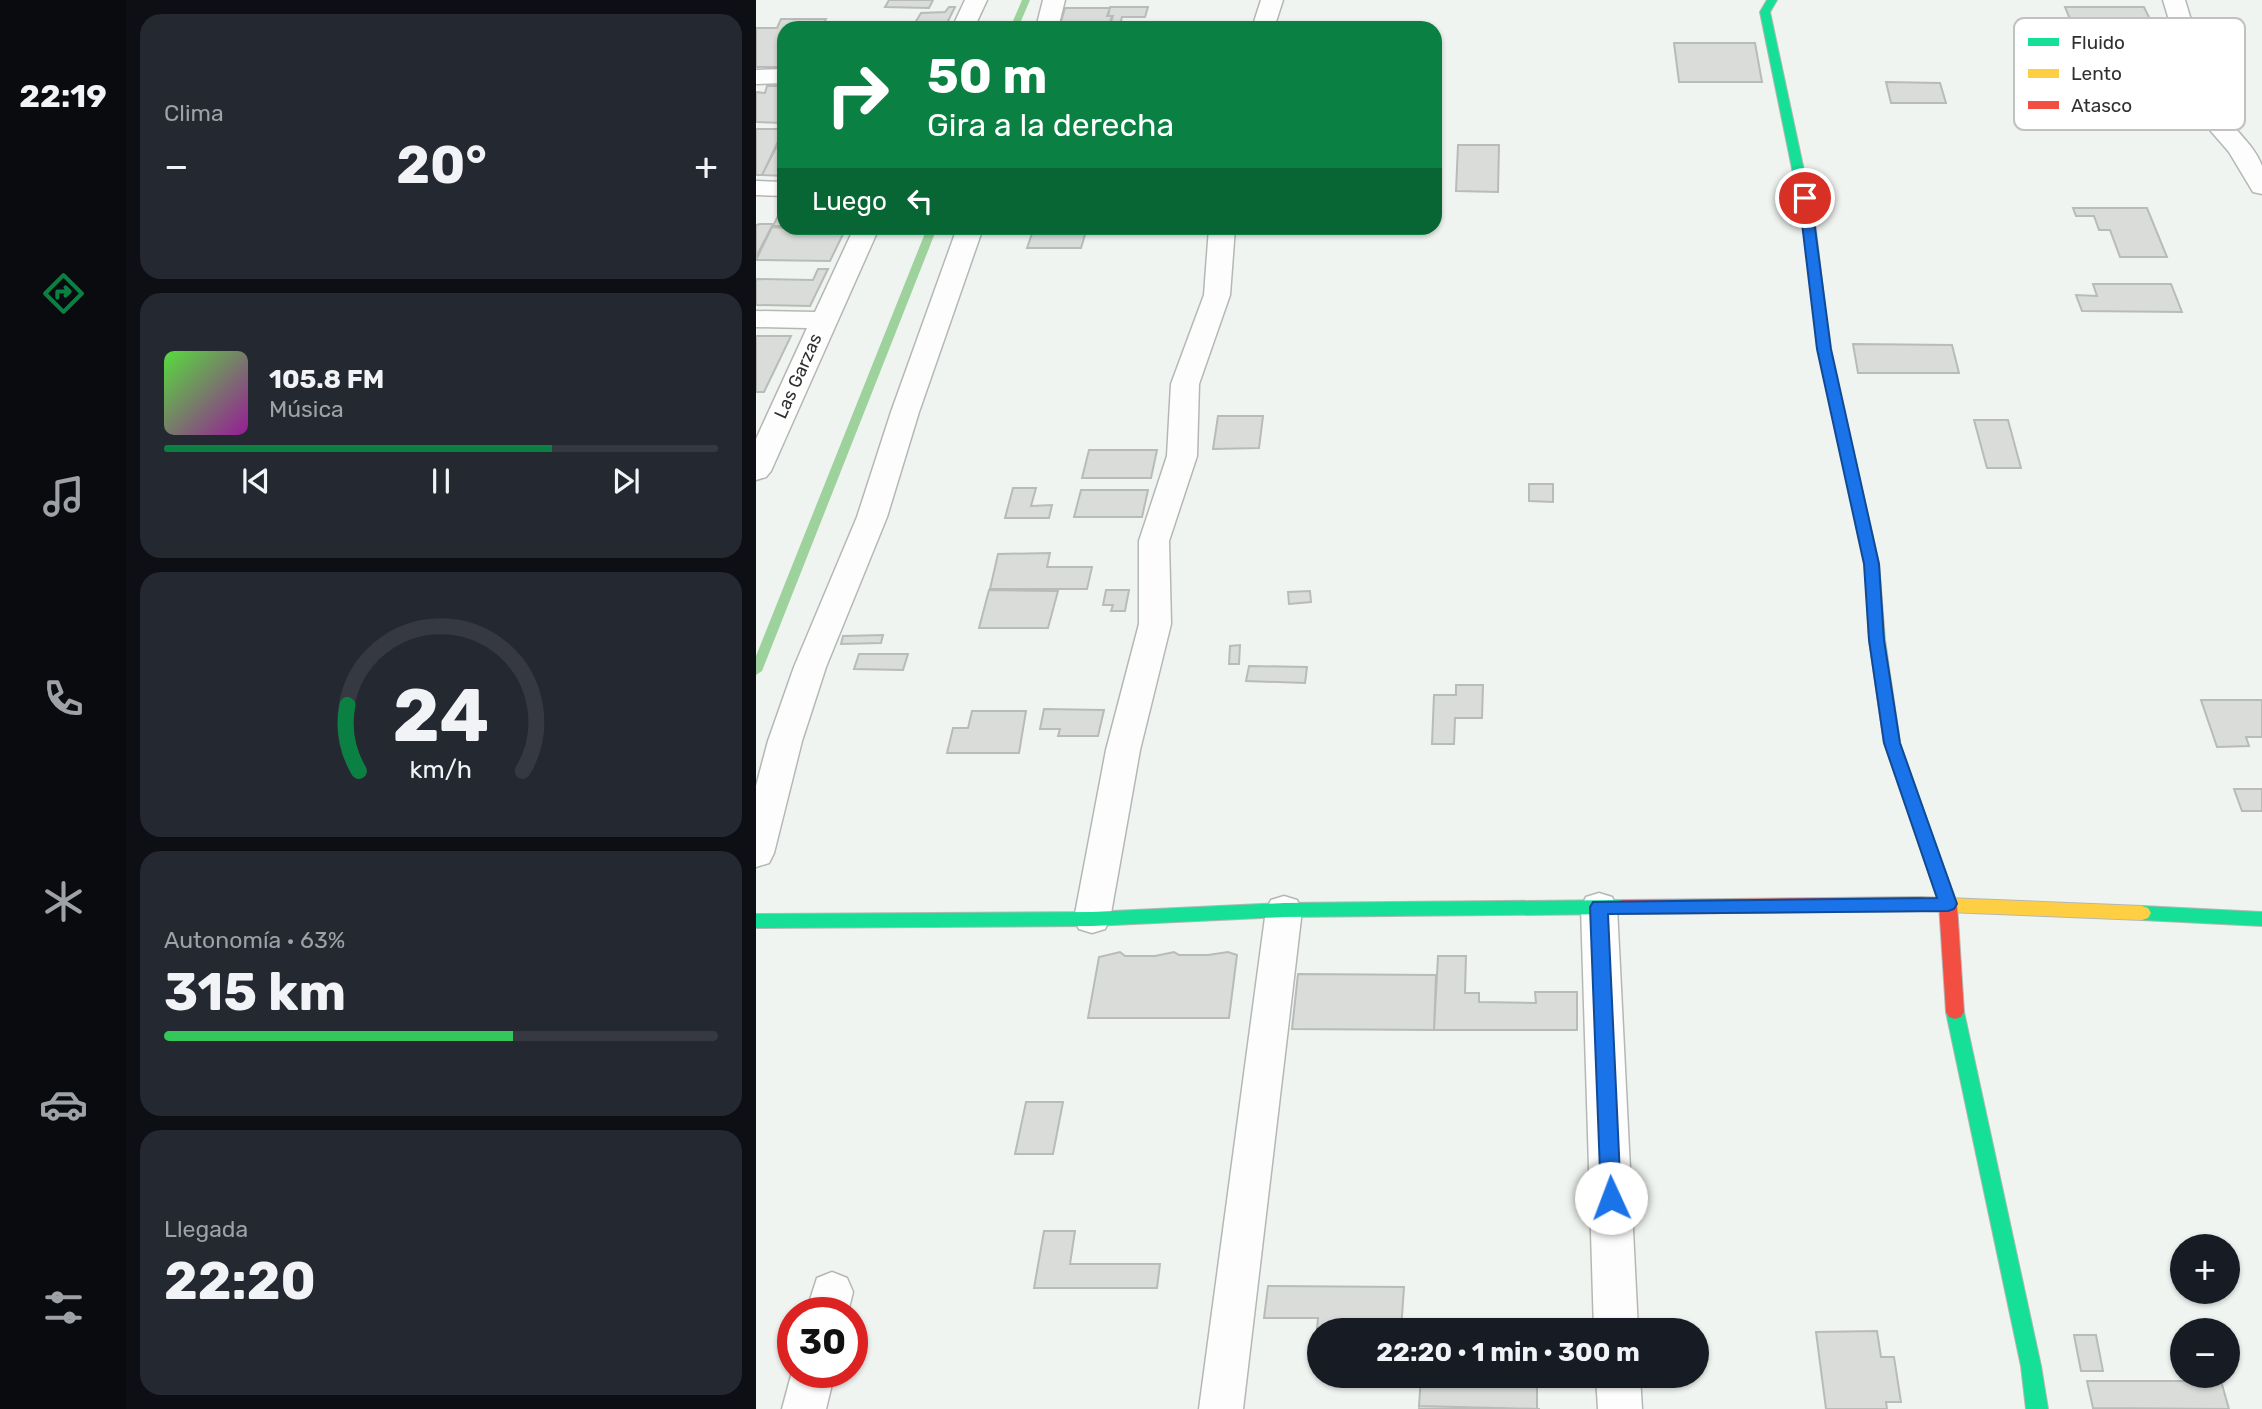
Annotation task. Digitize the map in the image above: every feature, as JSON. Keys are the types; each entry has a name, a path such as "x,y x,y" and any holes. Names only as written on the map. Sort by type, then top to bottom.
{"street":[{"path":"966,21 976,0"},
{"path":"1049,21 1054,0"},
{"path":"1265,21 1272,0"},
{"path":"1772,0 1765,12 1810,222 1824,349 1872,564 1877,640 1892,743 1948,904 1952,999 2031,1367 2037,1409"},
{"path":"2174,0 2178,18"},
{"path":"756,77 777,76"},
{"path":"2222,130 2239,149 2262,187"},
{"path":"756,188 777,188"},
{"name":"Las Garzas","path":"756,471 863,235"},
{"path":"756,853 793,716 810,667 872,517 905,412 968,235"},
{"path":"1092,919 1123,750 1155,624 1154,541 1182,456 1185,384 1217,295 1221,235"},
{"path":"756,319 823,320"},
{"path":"756,921 1092,919 1284,911 1948,904 2262,919"},
{"path":"1599,907 1616,1318"},
{"path":"1222,1409 1284,911"},
{"path":"804,1409 809,1388"},
{"path":"1618,1388 1619,1409"}],"building":[{"path":"889,0 933,0 929,8 885,7"},
{"path":"949,7 955,7 948,21 916,21 921,13 945,12"},
{"path":"1110,7 1148,7 1145,17 1122,17 1121,21 1111,21 1113,16 1108,16"},
{"path":"2065,7 2144,7 2149,18 2069,18"},
{"path":"1065,8 1110,8 1107,16 1112,16 1110,21 1061,21"},
{"path":"781,19 826,19 825,21 780,21"},
{"path":"756,28 777,28 777,67 756,67"},
{"path":"1674,43 1755,43 1762,82 1679,82"},
{"path":"1886,82 1940,83 1946,103 1891,103"},
{"path":"767,86 777,86 777,123 756,122 756,92 765,93"},
{"path":"756,129 777,129 777,144 762,175 756,175"},
{"path":"1458,145 1499,145 1498,192 1456,191"},
{"path":"777,146 777,176 762,175"},
{"path":"2073,208 2147,208 2167,257 2120,257 2110,230 2099,230 2094,216 2076,216"},
{"path":"773,224 756,257 756,225"},
{"path":"772,227 777,227 777,235 843,235 830,261 756,260"},
{"path":"1032,235 1085,235 1081,248 1027,248"},
{"path":"818,269 828,269 810,306 756,305 756,279 813,280"},
{"path":"2093,284 2171,284 2182,312 2082,311 2076,295 2097,296"},
{"path":"756,336 791,336 764,392 756,392"},
{"path":"1853,344 1952,345 1959,373 1858,373"},
{"path":"1218,416 1263,416 1259,448 1213,449"},
{"path":"1974,420 2008,420 2021,468 1987,468"},
{"path":"1089,450 1157,450 1151,478 1082,478"},
{"path":"1529,484 1553,484 1553,502 1529,501"},
{"path":"1013,488 1036,488 1031,506 1052,505 1049,518 1005,518"},
{"path":"1081,490 1148,490 1142,517 1074,517"},
{"path":"1050,553 1047,567 1092,567 1087,589 990,589 998,554"},
{"path":"989,590 1058,591 1048,628 979,628"},
{"path":"1106,590 1129,590 1125,611 1111,611 1113,605 1103,605"},
{"path":"1310,591 1311,602 1289,604 1288,592"},
{"path":"883,635 881,643 841,644 843,636"},
{"path":"1240,645 1239,664 1229,664 1230,646"},
{"path":"859,654 908,654 903,670 854,669"},
{"path":"1249,666 1307,667 1305,683 1246,681"},
{"path":"1456,685 1483,685 1482,718 1455,718 1454,744 1432,744 1434,695 1456,695"},
{"path":"2201,700 2262,700 2262,737 2246,737 2249,746 2217,747"},
{"path":"1044,709 1104,710 1098,736 1058,736 1060,729 1040,729"},
{"path":"972,711 1026,711 1019,753 947,753 953,728 968,728"},
{"path":"2234,789 2262,789 2262,811 2242,811"},
{"path":"1120,952 1125,956 1155,956 1174,952 1179,955 1228,952 1237,955 1229,1018 1088,1018 1099,957"},
{"path":"1438,956 1466,956 1465,993 1479,993 1479,1002 1536,1003 1535,992 1577,992 1577,1030 1434,1030"},
{"path":"1298,974 1436,975 1434,1030 1292,1029"},
{"path":"1026,1102 1063,1102 1053,1154 1015,1154"},
{"path":"1044,1231 1075,1231 1070,1264 1160,1264 1157,1288 1034,1288"},
{"path":"1268,1286 1404,1287 1402,1318 1264,1318"},
{"path":"1877,1331 1881,1357 1894,1357 1901,1402 1886,1402 1887,1409 1826,1409 1816,1332"},
{"path":"2074,1335 2096,1335 2103,1371 2081,1371"},
{"path":"2087,1381 2170,1381 2170,1388 2223,1388 2229,1409 2093,1408"},
{"path":"1420,1388 1537,1388 1537,1409 1419,1406"},
{"path":"1419,1406 1540,1409 1419,1409"}],"waterway":[{"path":"1017,21 1026,0"},
{"path":"756,671 929,235"}],"traffic: fast":[{"path":"1772,0 1765,12 1809,222 1824,349 1872,564 1877,640 1892,743 1915,809"},
{"path":"756,921 1092,919 1284,910 1623,907"},
{"path":"2142,913 2262,919"},
{"path":"1955,1012 2031,1366 2037,1409"}],"traffic: slow":[{"path":"1922,904 2142,913"}],"traffic: jam":[{"path":"1915,809 1948,904 1955,1012"},
{"path":"1623,907 1922,904"}],"route":[{"path":"1611,1198 1599,907 1948,904 1892,743 1877,640 1872,564 1846,459 1824,349 1805,198"}]}
